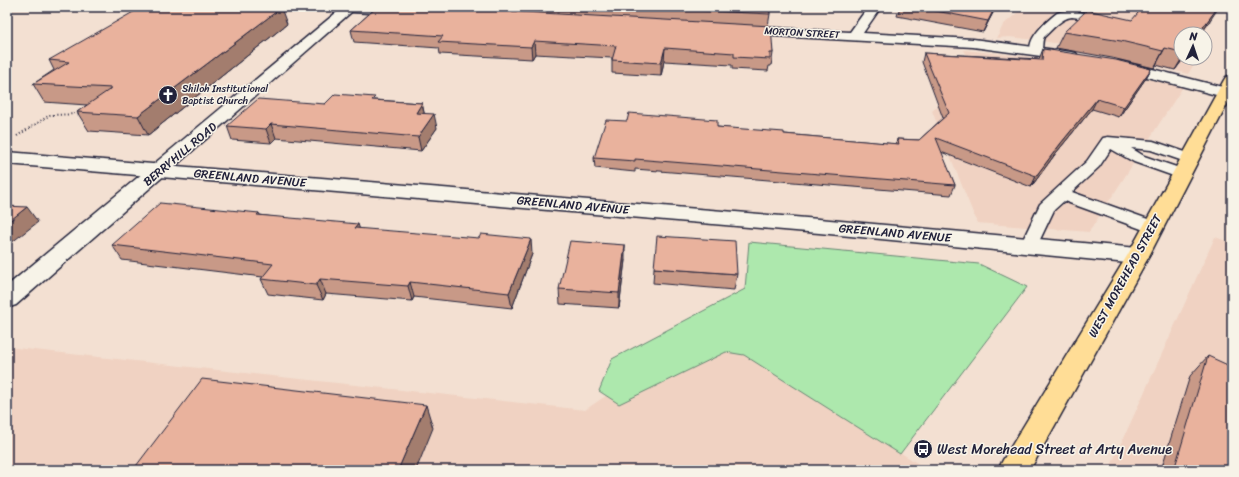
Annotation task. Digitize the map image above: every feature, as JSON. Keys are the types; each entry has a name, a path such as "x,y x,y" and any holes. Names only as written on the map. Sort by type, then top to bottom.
{"main road":[{"name":"WEST MOREHEAD STREET","path":"1014,470 1138,256 1228,86"}],"street":[{"path":"351,7 418,12"},
{"name":"BERRYHILL ROAD","path":"7,299 160,171 351,7"},
{"path":"854,36 875,7"},
{"name":"MORTON STREET","path":"728,29 973,43 1036,50 1083,58"},
{"path":"1105,62 1163,76 1228,86"},
{"name":"GREENLAND AVENUE","path":"7,158 819,226 1138,256"}],"lane":[{"path":"1036,50 1036,41 1040,35 1062,15 1073,14 1093,17"},
{"path":"1029,246 1046,208 1093,164 1108,141 1139,159 1186,166"},
{"path":"1061,194 1153,227"}],"path":[{"path":"16,136 50,115 85,114"}],"shaded area":[{"path":"1024,7 1141,7 1210,23 1208,26 1173,26 1173,66 1193,66 1188,74 1099,51 1037,40 1009,37 997,38 1003,25"},
{"path":"964,50 1048,59 1101,68 1183,87 1089,232 977,223 932,111 977,74"},
{"path":"1215,237 1232,243 1232,470 1109,470"},
{"path":"704,329 928,470 7,470 7,347 585,410"}],"green space":[{"path":"749,242 979,264 1027,287 900,454 744,355 726,352 619,404 599,391 612,359 745,289"}],"building":[{"path":"142,7 281,8 138,116 77,112 112,88 33,84 69,62 49,60"},
{"path":"377,7 435,7 771,26 773,53 770,53 770,59 734,57 734,53 665,48 661,63 612,60 616,46 534,41 531,47 438,42 443,36 351,30"},
{"path":"628,7 769,7 770,14"},
{"path":"915,7 995,7 988,21"},
{"path":"1143,7 1218,7 1204,26 1173,26 1173,50 1165,48 1163,51 1121,41 1064,32 1087,10 1132,20"},
{"path":"1043,49 1116,60 1151,69 1124,107 1097,99 1036,176 936,138 955,185 635,159 635,161 594,158 606,120 627,121 629,113 717,120 717,127 784,132 784,134 899,144 897,139 919,140 949,113 924,53 1042,60"},
{"path":"335,94 375,97 372,100 422,103 416,113 434,114 418,137 271,124 266,129 227,126 258,99 325,104"},
{"path":"160,203 259,213 257,215 358,224 355,228 479,238 481,234 531,239 509,293 410,282 408,286 320,279 316,285 261,279 273,264 112,245"},
{"path":"7,206 27,207 7,223"},
{"path":"657,236 735,241 737,274 654,268"},
{"path":"570,241 625,245 619,293 559,289"},
{"path":"1208,356 1232,367 1232,470 1174,470"},
{"path":"202,379 426,405 398,470 133,470"}],"place":[{"name":"Shiloh Institutional Baptist Church","path":"168,95"},
{"name":"West Morehead Street at Arty Avenue","path":"923,449"}]}
